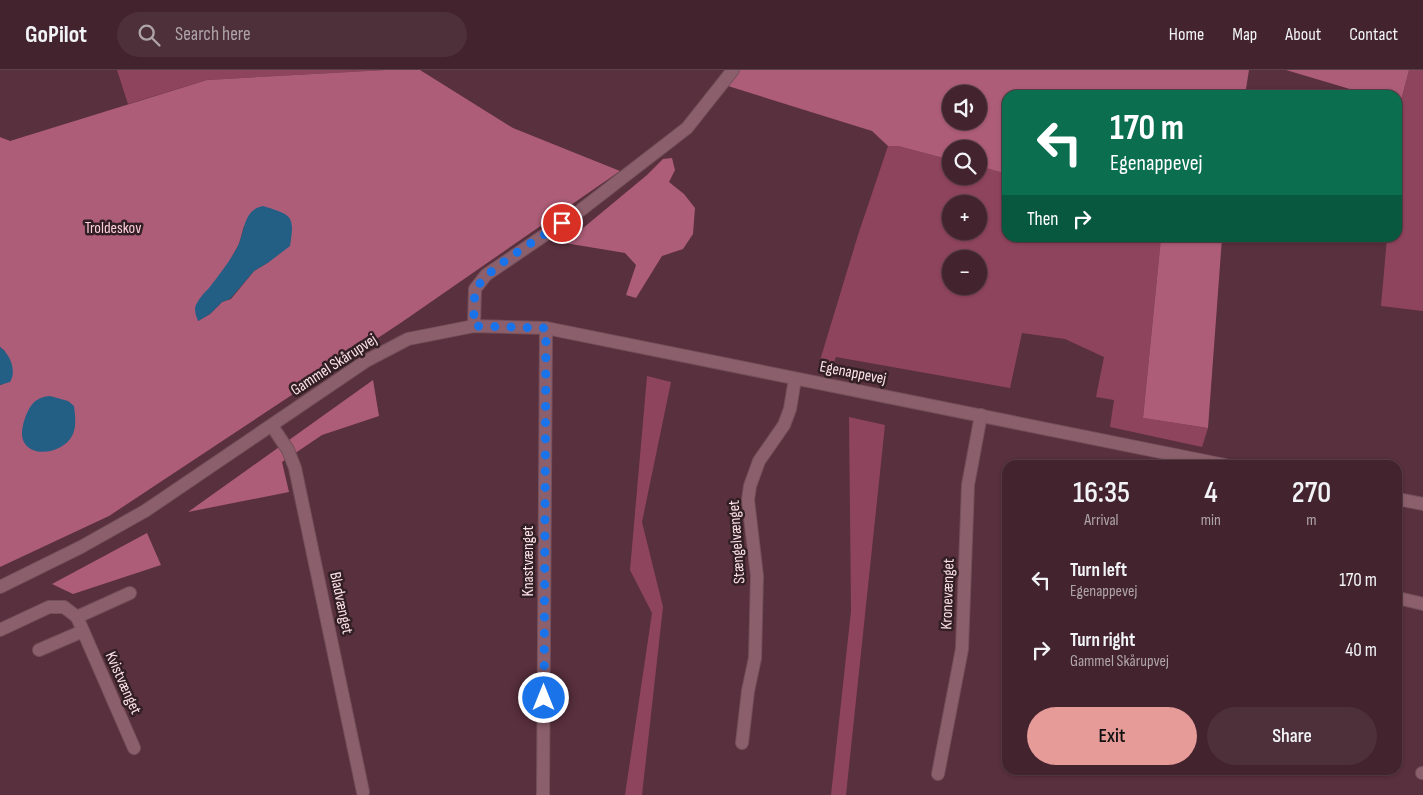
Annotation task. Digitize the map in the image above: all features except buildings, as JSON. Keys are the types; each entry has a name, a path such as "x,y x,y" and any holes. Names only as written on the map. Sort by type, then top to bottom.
{"street":[{"path":"474,326 475,289 486,275 577,213 687,128 733,70"},
{"name":"Egenappevej","path":"474,326 546,328 981,415 1180,460"},
{"name":"Gammel Skårupvej","path":"0,587 81,547 145,511 366,361 408,339 474,326"},
{"name":"Knastvænget","path":"543,795 546,328"},
{"name":"Stængelvænget","path":"742,743 748,691 755,658 757,576 748,500 750,486 759,461 784,425 790,409 795,379"},
{"name":"Kronevænget","path":"938,774 962,649 968,485 981,415"},
{"name":"Bladvænget","path":"272,426 288,450 295,468 363,792"},
{"path":"1402,500 1423,504"},
{"path":"0,630 49,607 64,607 77,617 130,593"},
{"path":"1402,599 1423,604"},
{"name":"Kvistvænget","path":"77,617 134,748"},
{"path":"39,650 83,631"}],"shaded area":[{"path":"117,70 386,70 207,80 128,104"},
{"path":"1409,70 1423,70 1423,311 1381,306 1387,242 1402,242 1402,96"},
{"path":"888,146 898,146 942,158 942,185 987,185 987,168 1002,173 1002,242 1161,242 1143,418 1208,428 1202,447 1110,427 1114,400 1096,397 1104,357 1065,339 1022,333 1010,388 836,357 831,371 818,367 858,235"},
{"path":"647,376 671,382 642,522 663,607 642,795 625,795 652,613 630,570"},
{"path":"849,417 885,425 846,795 831,795 851,611"}],"green space":[{"name":"Troldeskov","path":"386,70 420,70 513,128 620,171 402,322 109,516 0,567 0,385 2,385 5,351 0,347 0,137 10,141 207,80","holes":["244,226 269,262 254,271 231,299 222,302 210,314 198,321 218,277 239,244"]},
{"path":"740,70 1249,70 1246,90 1002,90 1002,173 987,168 987,140 942,140 942,158 898,146 888,146 872,131 728,86"},
{"path":"1286,70 1409,70 1402,96 1402,90 1353,90"},
{"path":"672,158 675,170 669,182 684,194 695,208 693,234 683,249 662,256 636,298 626,295 636,265 625,253 565,243 647,175 663,159"},
{"path":"1161,242 1222,242 1208,428 1143,418"},
{"path":"373,380 379,416 322,435 282,462 289,492 188,512"},
{"path":"147,533 161,565 73,594 52,584"}],"water":[{"path":"263,206 286,214 289,218 292,228 290,246 254,271 230,299 222,302 210,314 198,321 195,312 196,305 235,252 248,216 256,208"},
{"path":"0,347 9,358 13,373 10,382 0,385"},
{"path":"50,396 68,401 74,406 75,429 68,442 62,446 48,452 40,452 27,446 22,437 22,430 33,403"}],"route":[{"path":"544,698 546,328 474,326 475,289 486,275 562,223"}]}
